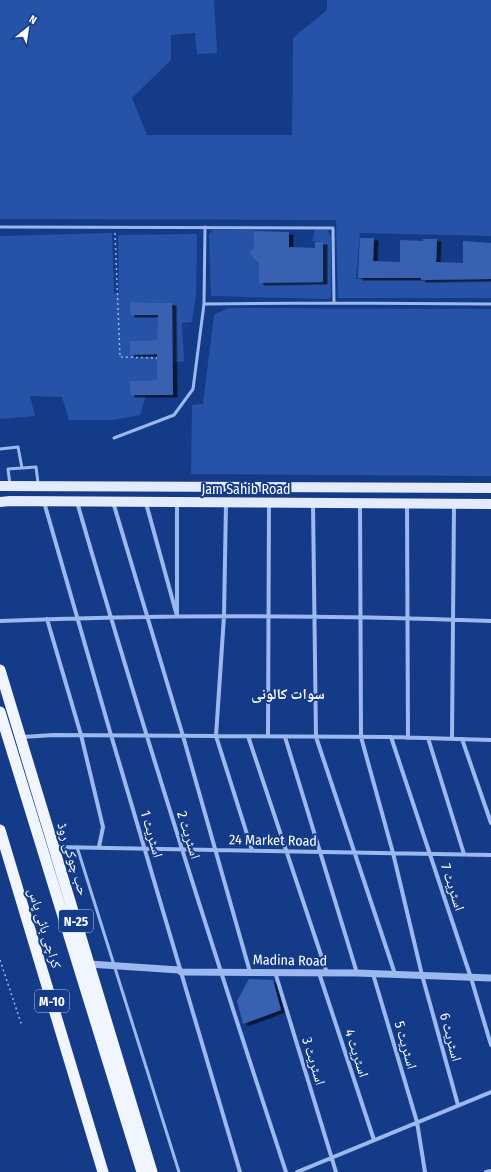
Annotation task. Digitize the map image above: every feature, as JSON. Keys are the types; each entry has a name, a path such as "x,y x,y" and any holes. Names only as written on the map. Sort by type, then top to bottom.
{"highway":[{"name":"حب چوکی روڈ","path":"0,670 152,1172"},
{"name":"حب چوکی روڈ","path":"0,712 142,1172"},
{"name":"کراچی بائی پاس","path":"0,830 103,1172"}],"main road":[{"name":"Jam Sahib Road","path":"5,486 491,488"},
{"name":"Jam Sahib Road","path":"0,502 491,504"}],"street":[{"name":"اسٹریٹ 1","path":"44,502 240,1172"},
{"name":"اسٹریٹ 2","path":"77,502 110,618 220,972 286,1172"},
{"path":"113,502 216,849 250,972"},
{"path":"146,502 178,616"},
{"path":"177,502 178,616"},
{"path":"226,503 224,616 216,736 252,850"},
{"path":"268,736 269,503"},
{"path":"313,503 316,737 395,974"},
{"name":"اسٹریٹ 6","path":"360,503 361,737 393,853 422,975 458,1105"},
{"path":"407,504 408,738"},
{"path":"452,739 454,504"},
{"path":"0,621 148,616 224,616 407,618 491,621"},
{"path":"47,619 81,735 103,827 98,847"},
{"path":"20,737 54,735 147,735 391,737 491,740"},
{"path":"248,736 327,973"},
{"path":"285,737 357,973"},
{"name":"اسٹریٹ 7","path":"391,737 471,978 491,1045"},
{"path":"428,738 464,854"},
{"path":"462,739 491,824"},
{"name":"24 Market Road","path":"54,847 182,848 491,855"},
{"name":"Madina Road","path":"89,964 179,970 181,972 357,973 491,978"},
{"name":"اسٹریٹ 3","path":"275,972 336,1172"},
{"name":"اسٹریٹ 4","path":"320,973 374,1140"},
{"name":"اسٹریٹ 5","path":"373,974 417,1122 425,1172"},
{"path":"297,1172 491,1092"},
{"path":"486,1172 491,1171"}],"lane":[{"path":"114,438 174,415 193,389 204,304 205,227"},
{"path":"0,228 333,228 334,303"},
{"path":"204,304 491,304"},
{"path":"0,448 18,447 22,468"},
{"path":"5,486 8,470 36,467 38,486"},
{"path":"77,847 179,1172"}],"path":[{"path":"115,227 120,357 157,358"},
{"path":"0,960 22,1026"}],"shaded area":[{"path":"0,0 214,0 217,53 197,54 195,33 171,35 171,60 132,98 147,135 292,135 293,38 327,10 327,0 491,0 491,236 360,233 356,279 491,280 491,298 338,298 336,220 0,219"},
{"path":"213,230 254,230 254,246 249,254 259,263 259,283 322,282 323,242 312,241 315,230 327,230 331,237 331,296 327,299 211,296 209,234"},
{"path":"112,233 114,294 119,293 118,235 197,234 196,294 192,322 182,323 184,361 173,363 172,303 130,302 130,315 158,315 157,340 130,341 130,355 157,354 157,380 130,381 130,395 146,395 140,415 113,420 69,420 62,397 30,396 35,416 0,419 0,236"},
{"path":"228,308 491,309 491,476 191,474 192,405 203,404 214,315"}],"building":[{"path":"254,231 289,232 289,247 315,248 315,242 323,242 323,282 259,283 259,263 249,254 254,246"},
{"path":"360,238 374,238 373,261 400,262 400,240 423,241 423,239 437,239 436,262 463,263 463,241 491,243 491,279 421,280 421,278 358,278"},
{"path":"130,302 172,303 173,395 130,395 130,381 157,380 157,354 130,355 130,341 157,340 158,315 130,315"},
{"path":"249,979 273,980 281,1010 243,1024 237,1001"}],"district":[{"name":"سوات کالونی","path":"288,694"}]}
